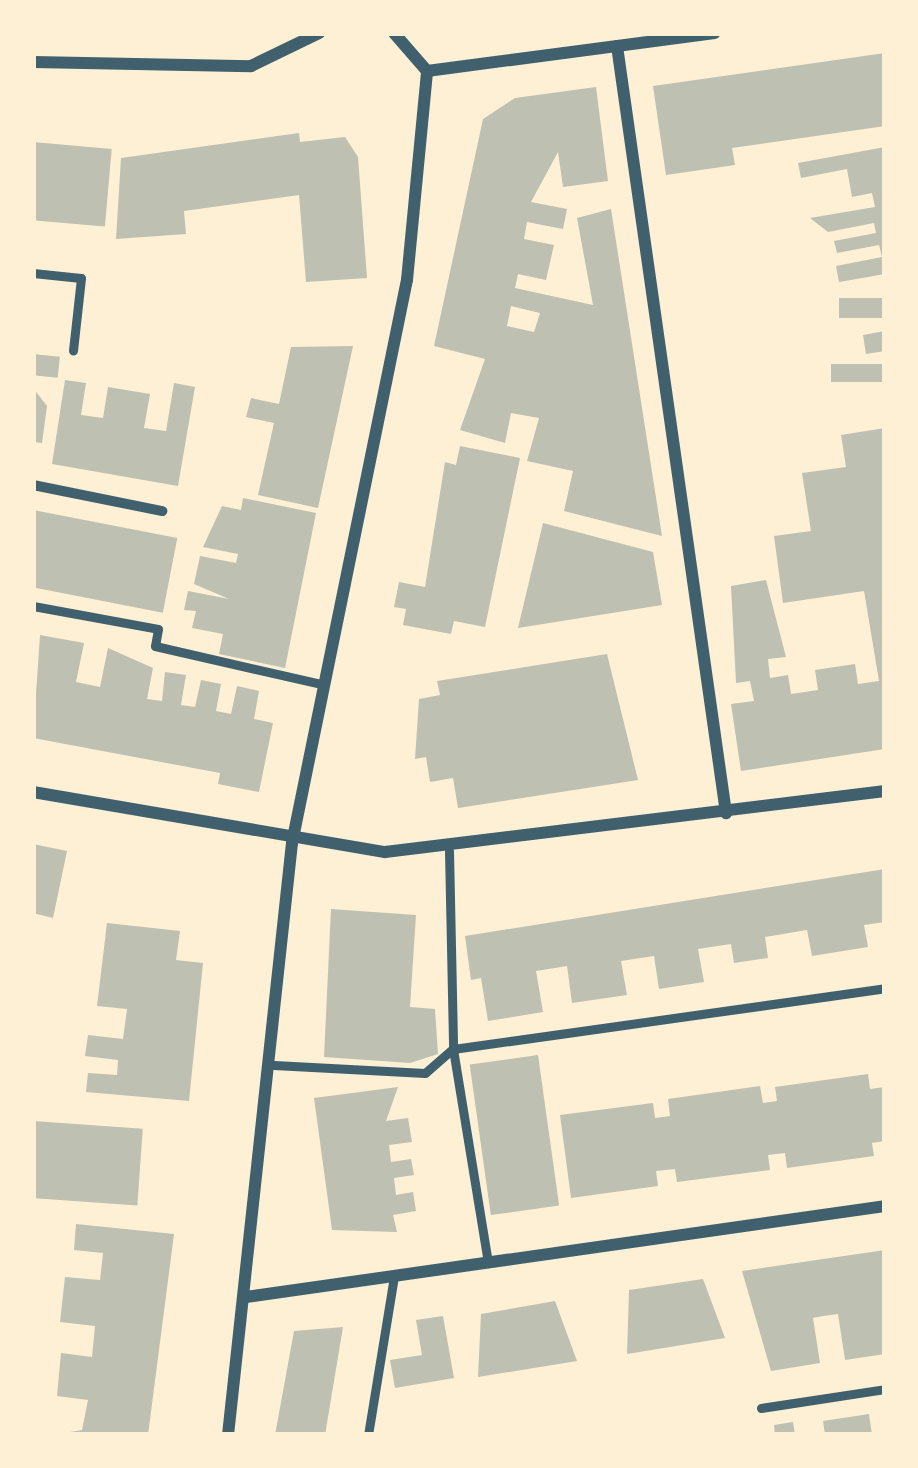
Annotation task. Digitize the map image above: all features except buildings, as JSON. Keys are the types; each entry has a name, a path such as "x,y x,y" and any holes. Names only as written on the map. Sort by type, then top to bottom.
{"street":[{"path":"33,62 251,66 319,33"},
{"path":"228,1435 274,1065 292,843 406,280 427,70 394,33"},
{"path":"427,70 714,33"},
{"path":"616,46 726,813"},
{"path":"33,485 162,511"},
{"path":"33,792 292,843 449,851 885,791"},
{"path":"245,1298 885,1206"}],"lane":[{"path":"33,273 81,278 73,351"},
{"path":"33,606 158,629 155,646 321,684"},
{"path":"449,851 453,1049 488,1263"},
{"path":"274,1065 425,1073 453,1049 885,988"},
{"path":"368,1435 394,1276"},
{"path":"761,1408 885,1389"}]}
